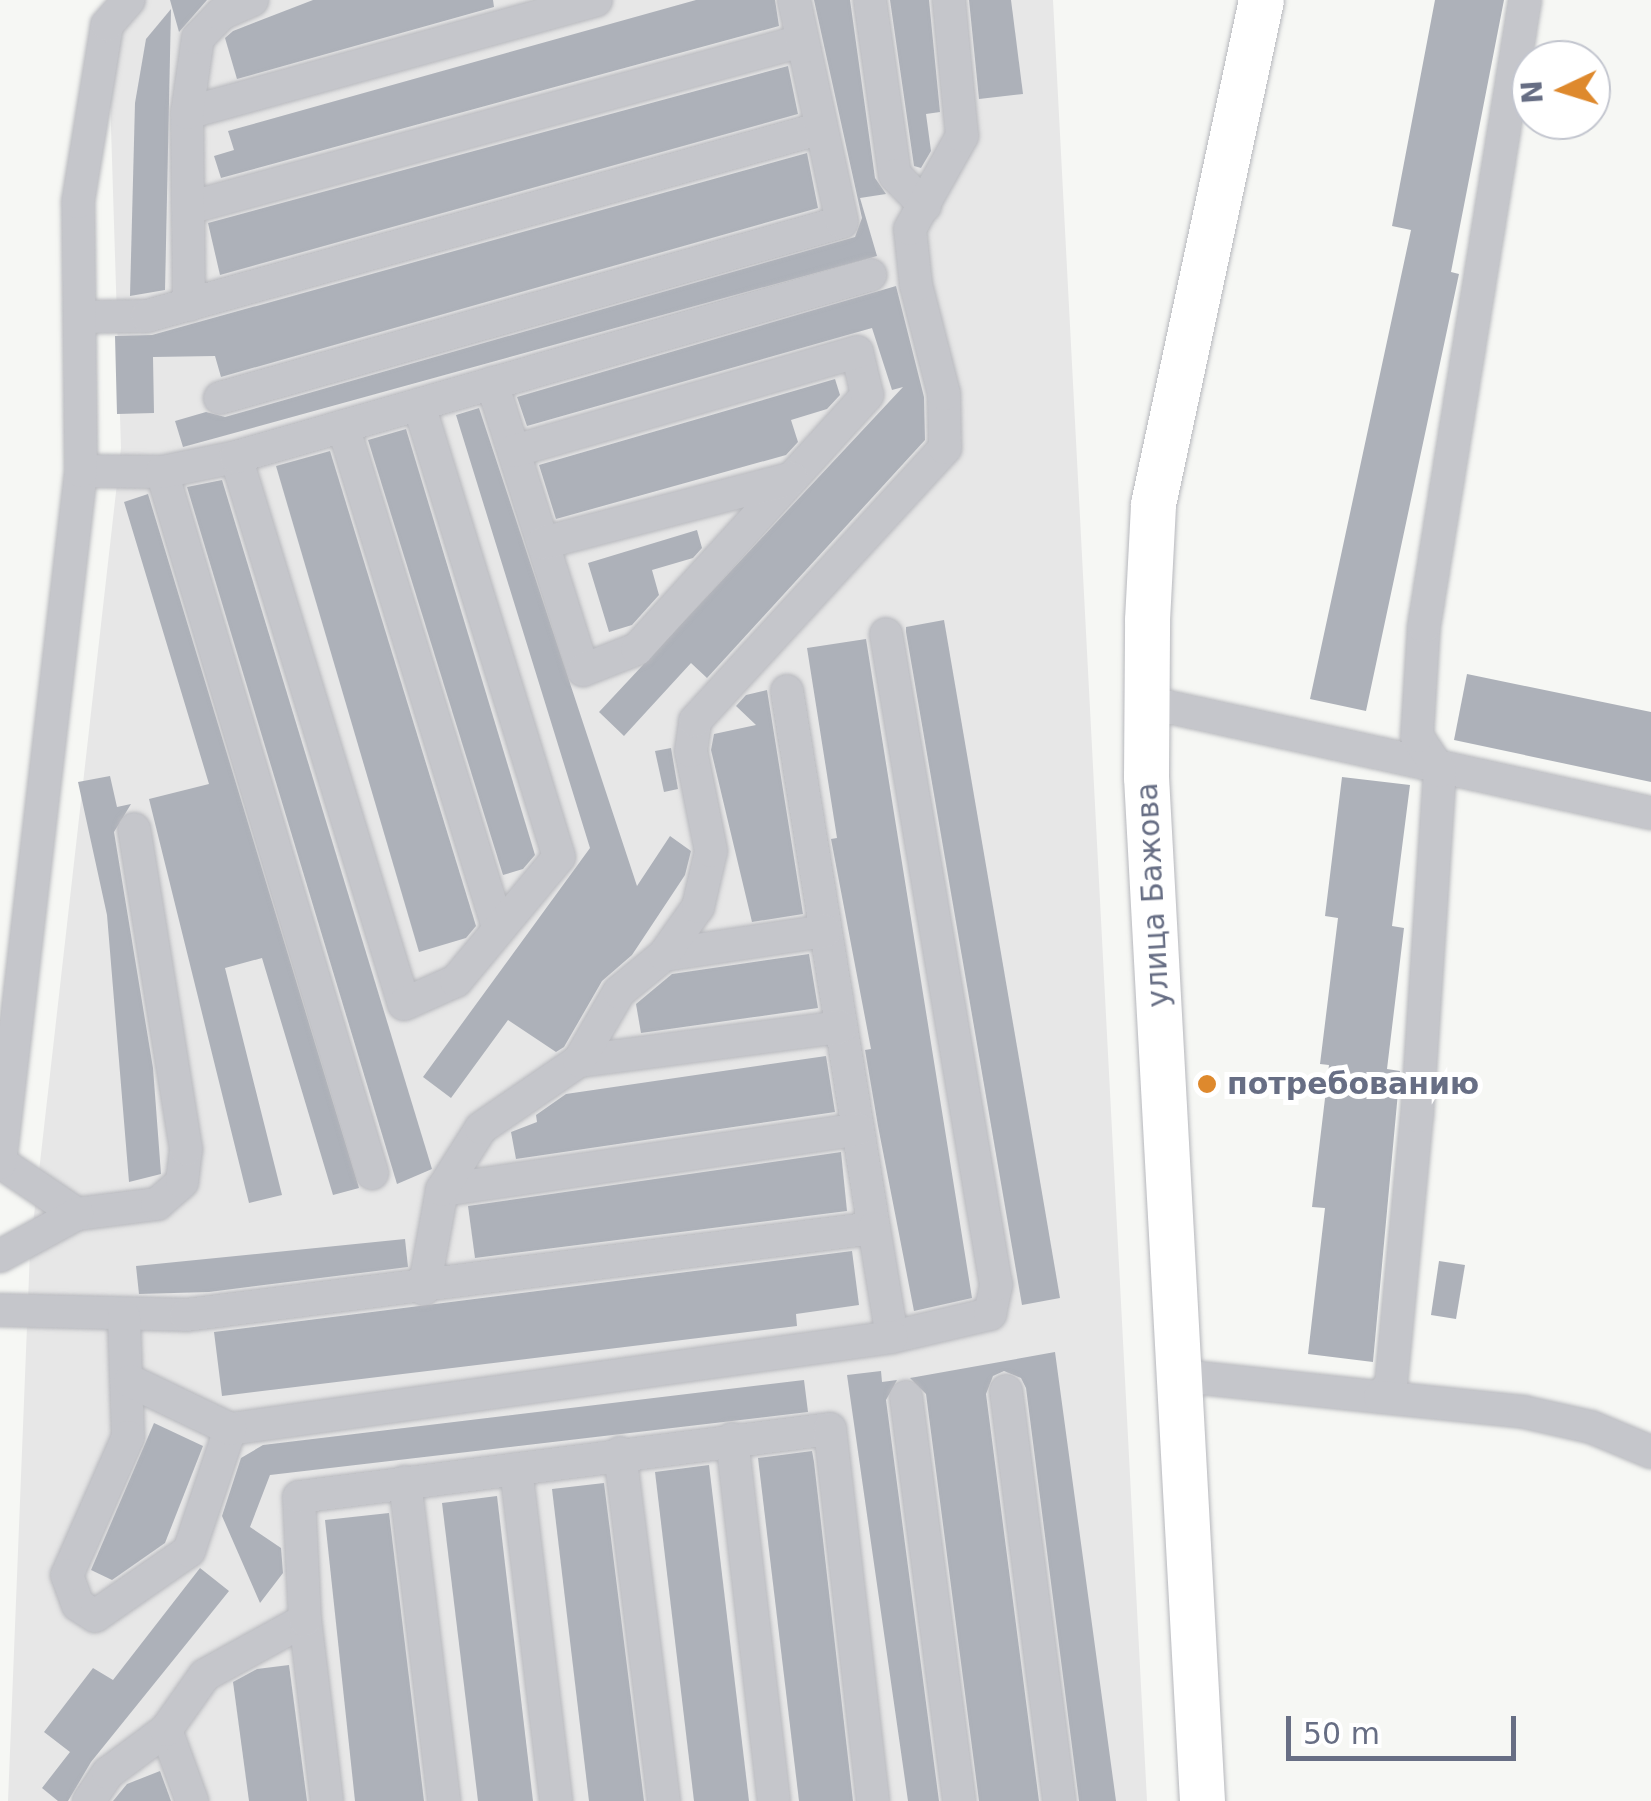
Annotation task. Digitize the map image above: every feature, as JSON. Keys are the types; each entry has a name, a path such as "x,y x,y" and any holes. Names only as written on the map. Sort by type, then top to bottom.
{"highway":[{"name":"улица Бажова","path":"1202,1801 1146,702 1153,504 1261,0"}],"street":[{"path":"77,1214 0,1162 80,471 81,182 107,25 130,0"},
{"path":"189,305 188,113 198,38 222,14 252,0"},
{"path":"188,113 596,0"},
{"path":"220,398 842,222 818,129 794,0"},
{"path":"870,0 895,175 925,206"},
{"path":"424,1288 442,1190 481,1128 579,1061 619,992 664,955 710,879 711,851 690,751 694,720 945,448 944,394 916,286 910,229 962,136 949,0"},
{"path":"1380,1397 1391,1384 1418,1116 1440,770 1418,736 1424,626 1525,0"},
{"path":"188,208 802,41"},
{"path":"80,316 148,316 818,129"},
{"path":"80,471 162,472 236,457 870,275"},
{"path":"492,382 583,670 638,650 866,395 857,352 514,450"},
{"path":"236,457 404,1004 456,981 560,856 420,404"},
{"path":"343,426 498,927"},
{"path":"162,472 372,1173"},
{"path":"543,543 792,478"},
{"path":"130,1380 230,1429 892,1337 990,1314 996,1285 886,634"},
{"path":"787,691 892,1337"},
{"path":"1146,702 1440,770 1651,812"},
{"path":"0,1256 77,1214 158,1204 182,1182 186,1149 134,829"},
{"path":"664,955 825,931"},
{"path":"579,1061 841,1026"},
{"path":"442,1190 858,1130"},
{"path":"0,1310 124,1317 424,1288 874,1228"},
{"path":"124,1317 130,1380 128,1437 67,1575 78,1605 95,1616 189,1551 230,1429"},
{"path":"1182,1376 1524,1412 1590,1428 1651,1452"},
{"path":"1006,1391 1059,1801"},
{"path":"906,1396 958,1801"},
{"path":"327,1801 304,1620 298,1497 830,1429 873,1801"},
{"path":"732,1439 774,1801"},
{"path":"620,1454 664,1801"},
{"path":"516,1469 556,1801"},
{"path":"406,1482 444,1801"},
{"path":"89,1801 108,1773 166,1730 205,1676 304,1620"},
{"path":"166,1730 192,1801"}],"shaded area":[{"path":"139,0 1053,0 1147,1801 8,1801 30,1251 121,448 108,31"}],"building":[{"path":"170,0 207,0 179,32"},
{"path":"313,0 493,0 494,7 237,79 225,38 233,31"},
{"path":"696,0 775,0 779,26 221,178 214,156 234,150 228,131"},
{"path":"814,0 850,0 875,178 886,194 860,198 877,256 183,447 175,421 206,412 225,417 855,237 862,218"},
{"path":"890,0 929,0 940,112 926,114 931,151 921,168 914,166"},
{"path":"969,0 1011,0 1023,94 979,99"},
{"path":"1435,0 1504,0 1451,272 1459,274 1366,711 1310,699 1411,230 1392,226"},
{"path":"171,9 165,290 130,296 135,103 146,39"},
{"path":"788,66 798,114 220,275 208,223"},
{"path":"807,153 818,208 221,377 215,356 153,357 154,413 117,414 115,336 152,335"},
{"path":"896,286 924,397 925,440 707,678 691,663 624,736 599,712 903,387 892,390 872,328 527,426 517,397"},
{"path":"835,379 840,395 827,409 791,420 798,442 786,455 556,519 539,465"},
{"path":"479,408 637,886 670,836 691,851 685,875 632,955 602,981 564,1047 556,1052 508,1020 451,1098 423,1077 590,848 456,415"},
{"path":"406,429 535,855 523,869 503,875 368,440"},
{"path":"330,451 476,926 466,938 419,952 276,466"},
{"path":"222,480 432,1169 397,1184 187,487"},
{"path":"148,494 359,1188 333,1195 262,958 225,968 282,1195 249,1203 149,799 209,784 124,502"},
{"path":"697,530 702,548 693,558 652,570 659,595 632,625 609,632 588,563"},
{"path":"944,620 1060,1298 1022,1305 906,632 906,627"},
{"path":"866,639 972,1298 914,1311 865,1050 871,1049 831,839 837,838 807,648"},
{"path":"1467,674 1651,712 1651,782 1454,740"},
{"path":"767,690 803,914 752,922 711,750 714,734 756,725 736,706 746,695"},
{"path":"671,748 678,789 664,792 655,751"},
{"path":"110,776 117,807 131,804 114,832 153,1068 161,1174 129,1182 107,915 78,782"},
{"path":"1342,777 1410,785 1392,926 1404,928 1387,1069 1400,1071 1373,1362 1308,1354 1325,1208 1312,1207 1329,1065 1320,1064 1338,918 1325,916"},
{"path":"809,954 818,1008 641,1033 636,1004 672,974"},
{"path":"826,1056 835,1112 516,1159 511,1132 537,1122 536,1115 566,1094"},
{"path":"841,1152 847,1211 475,1258 468,1206"},
{"path":"405,1239 408,1267 209,1292 139,1294 136,1266"},
{"path":"852,1251 859,1305 796,1314 797,1326 222,1396 214,1332"},
{"path":"1439,1261 1465,1265 1456,1319 1431,1315"},
{"path":"1055,1352 1116,1801 1079,1801 1026,1388 1021,1378 1004,1371 993,1376 986,1394 1039,1801 979,1801 926,1394 910,1378"},
{"path":"881,1371 882,1382 897,1380 886,1400 939,1801 908,1801 847,1375"},
{"path":"804,1380 808,1412 270,1475 250,1527 281,1548 283,1573 260,1603 222,1516 241,1458 263,1445"},
{"path":"154,1423 203,1446 165,1543 112,1580 91,1570"},
{"path":"812,1451 853,1801 799,1801 758,1458"},
{"path":"709,1465 749,1801 694,1801 655,1472"},
{"path":"604,1483 644,1801 589,1801 552,1489"},
{"path":"497,1496 533,1801 478,1801 442,1503"},
{"path":"389,1513 424,1801 355,1801 325,1520"},
{"path":"200,1568 229,1591 91,1762 68,1801 58,1801 42,1788 70,1752 44,1732 93,1668 113,1680"},
{"path":"289,1665 307,1801 249,1801 233,1682 257,1669"},
{"path":"160,1771 171,1801 113,1801 127,1784"}],"place":[{"name":"потребованию","path":"1207,1084"}]}
